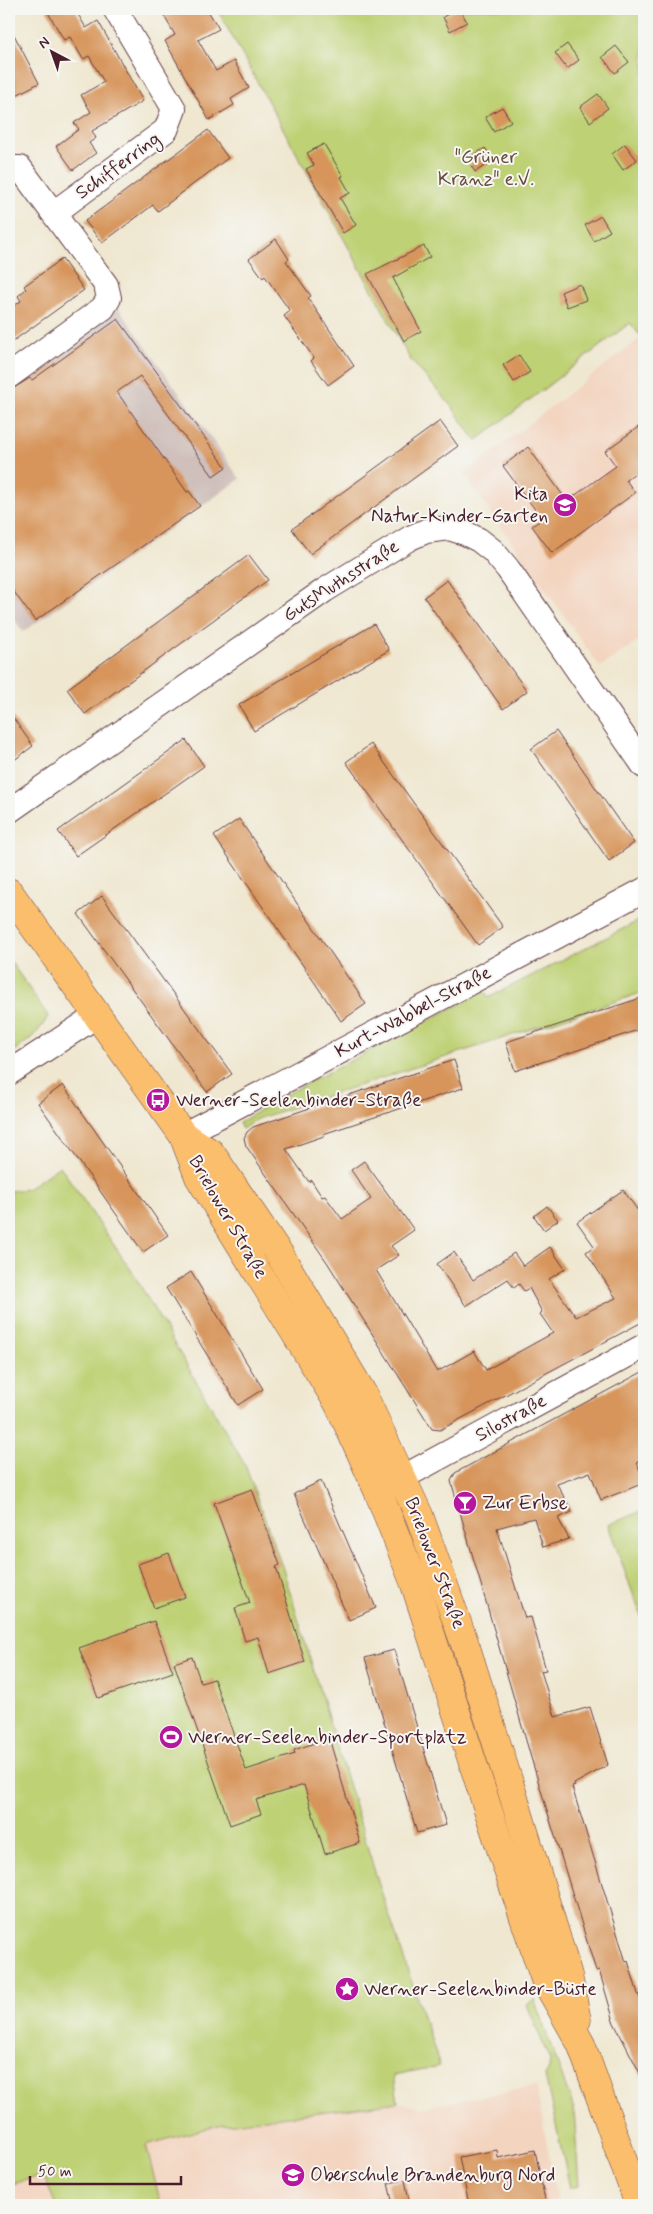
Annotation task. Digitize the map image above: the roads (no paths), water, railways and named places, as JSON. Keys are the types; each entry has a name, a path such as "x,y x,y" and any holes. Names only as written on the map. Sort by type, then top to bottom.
{"main road":[{"name":"Brielower Straße","path":"9,892 183,1135 200,1177 334,1396 378,1491 417,1590 545,1980 581,2044"},
{"name":"Brielower Straße","path":"183,1135 211,1153 280,1255 359,1386 419,1515 466,1647 568,1975 581,2044 639,2205"}],"street":[{"name":"Schifferring","path":"54,213 166,130 174,109 115,9"},
{"path":"9,168 20,168 106,285 109,298 103,308 9,376"},
{"name":"GutsMuthsstraße","path":"9,812 325,590 410,538 426,532 449,528 479,540 493,551 508,569 644,766"},
{"name":"Kurt-Wabbel-Straße","path":"183,1135 644,890"},
{"path":"9,1073 98,1015"},
{"name":"Silostraße","path":"378,1491 644,1346"}],"place":[{"name":"Kita Natur-Kinder-Garten","path":"565,505"},
{"name":"Werner-Seelenbinder-Straße","path":"158,1100"},
{"name":"Zur Erbse","path":"465,1503"},
{"name":"Werner-Seelenbinder-Sportplatz","path":"171,1737"},
{"name":"Werner-Seelenbinder-Büste","path":"347,1989"},
{"name":"Oberschule Brandenburg Nord","path":"293,2175"}],"park label":[{"name":"\"Grüner Kranz\" e.V.","path":"486,168"}]}
